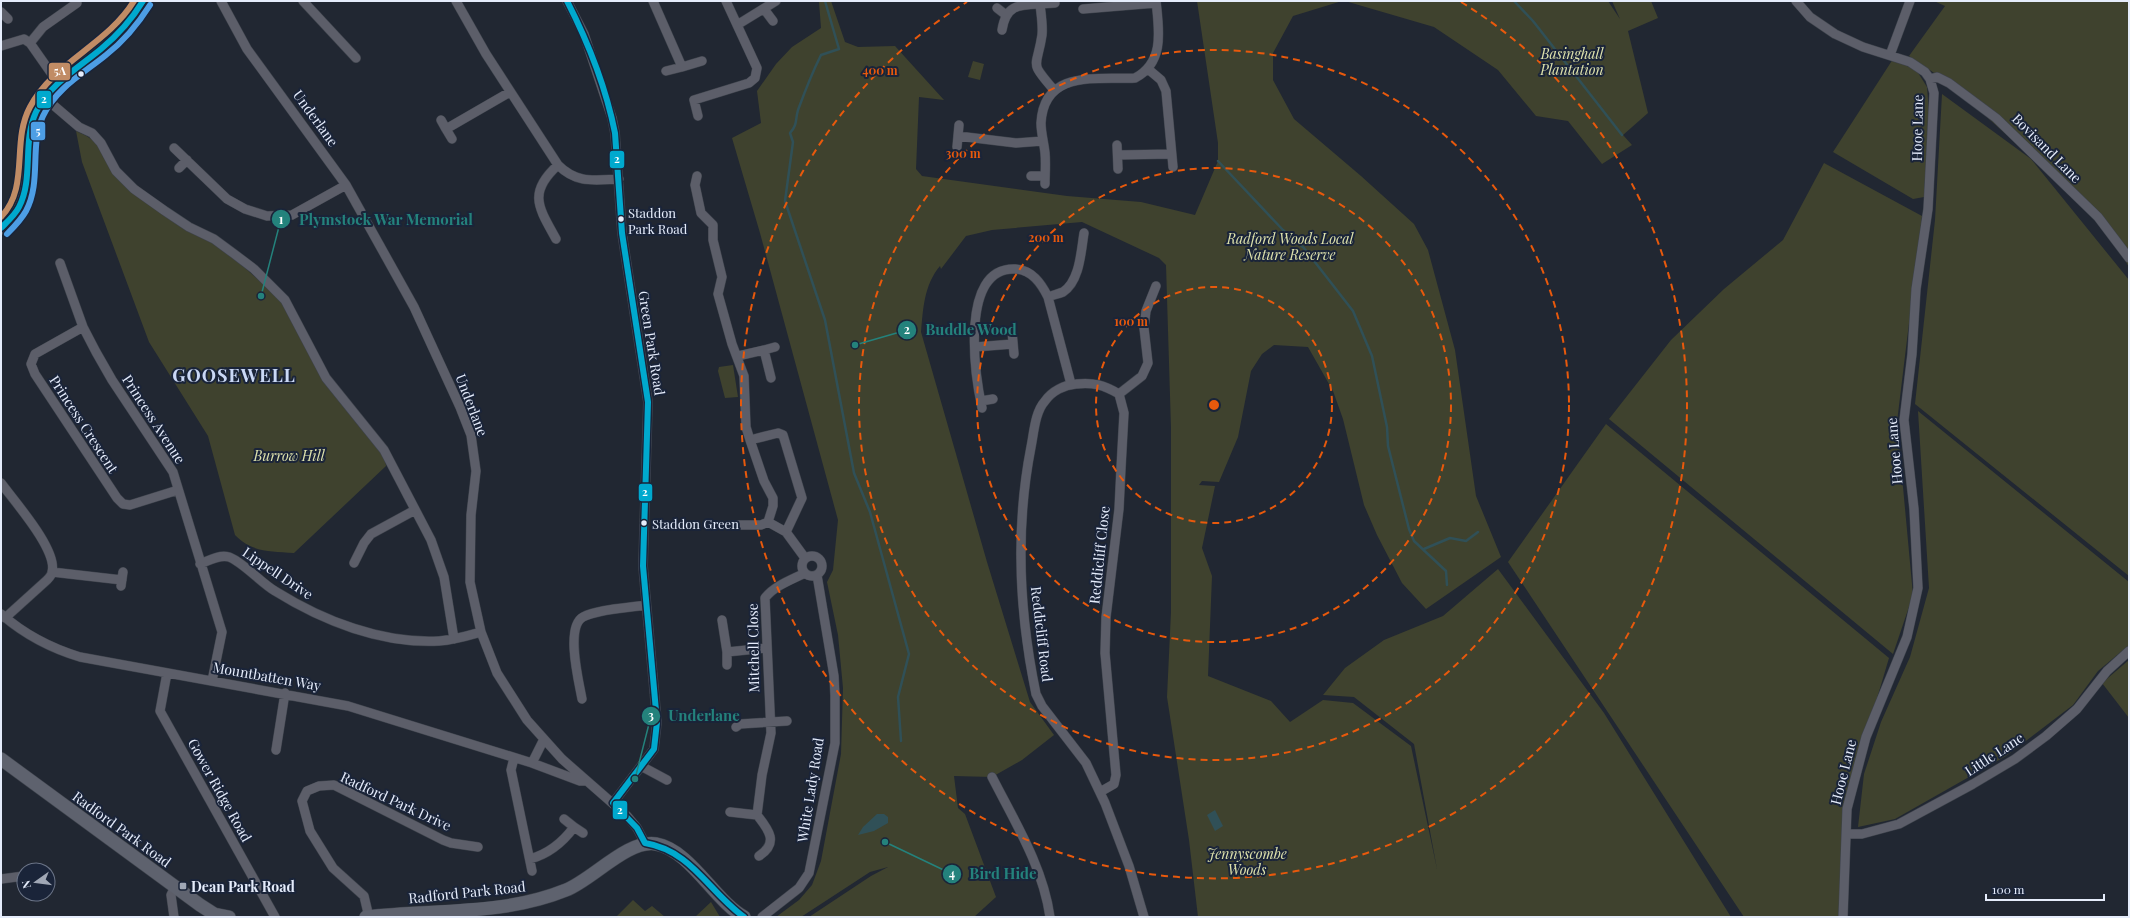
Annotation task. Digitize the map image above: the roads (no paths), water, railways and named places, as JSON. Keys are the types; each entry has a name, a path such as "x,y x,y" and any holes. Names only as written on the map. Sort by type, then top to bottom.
{"street":[{"path":"1,228 20,206 25,189 27,145 36,114 45,98 68,73 101,49 123,30 143,1"},
{"name":"Underlane","path":"221,1 247,49 346,185 414,307 457,400 471,435 476,471 471,515 470,582 481,632 498,673 527,720 562,760 612,803 637,828 645,844"},
{"path":"303,1 356,58"},
{"path":"456,1 486,54 558,165 567,174 578,179 619,179"},
{"name":"Green Park Road","path":"567,1 584,34 612,118 619,179 622,232 648,402 643,566 657,722 654,749 612,803"},
{"path":"653,1 682,67"},
{"path":"698,116 694,100 749,83 755,78 757,68 726,1"},
{"path":"737,25 776,1"},
{"name":"Hooe Lane","path":"1796,1 1810,17 1835,34 1863,47 1910,62 1925,72 1930,79 1934,93 1928,209 1916,289 1912,354 1904,420 1915,522 1918,588 1907,637 1866,737 1847,809 1843,917"},
{"path":"1890,55 1910,1"},
{"path":"1031,176 1045,180 1041,124 1043,110 1054,90 1064,83 1072,81 1135,78 1148,69 1156,59 1158,47 1156,2 1088,6"},
{"path":"30,43 42,27 77,3"},
{"path":"1002,30 1006,15 1011,9 1021,5 1055,3"},
{"path":"1040,4 1042,33 1034,63 1037,70 1054,90"},
{"path":"996,8 1006,15"},
{"path":"764,9 773,21"},
{"path":"1,46 24,39 30,43 58,83"},
{"path":"666,71 702,61"},
{"path":"1148,69 1160,80 1166,91 1173,167"},
{"name":"Bovisand Lane","path":"1930,79 1937,77 1949,83 1996,118 2098,217 2129,258"},
{"path":"446,129 510,92"},
{"path":"45,98 79,127 92,133 101,143 116,171 134,189 165,212 189,227 214,239 254,269 285,300 326,378 384,450 415,510 439,559 454,639"},
{"path":"441,120 452,140"},
{"path":"957,146 959,125"},
{"path":"958,136 1016,143 1043,141"},
{"path":"1117,145 1118,169"},
{"path":"174,148 227,199 245,209 267,216 292,215 346,185"},
{"path":"1118,155 1171,154"},
{"path":"179,168 187,160"},
{"path":"556,239 547,230 538,200 547,176 558,165"},
{"path":"698,176 695,185 701,213 713,225 713,240 722,277 718,294 732,344 738,356 744,376 746,427 764,481 773,498 773,506 768,522 761,525 737,525"},
{"path":"1048,297 1064,291 1072,282 1079,266 1077,248 1084,233"},
{"name":"Princess Avenue","path":"64,267 83,327 112,380 173,472 222,632 212,681"},
{"path":"993,399 982,405 976,382 975,347 978,297 983,285 994,274 1008,269 1020,270 1032,275 1041,284 1048,297 1071,384 1094,383 1107,387 1119,394 1142,376 1148,363 1144,328 1146,311 1156,286"},
{"name":"Princess Crescent","path":"83,327 35,354 31,364 35,374 116,498 123,504 130,505 178,490"},
{"path":"1012,331 1014,354"},
{"path":"975,347 1013,344"},
{"path":"738,356 775,347"},
{"path":"764,350 771,378"},
{"name":"Reddicliff Road","path":"1071,384 1059,389 1044,401 1036,420 1022,502 1020,548 1022,608 1036,694 1042,706 1086,763 1100,792 1129,866 1144,917"},
{"name":"Reddicliff Close","path":"1100,792 1114,784 1116,775 1105,653 1106,616 1119,510 1124,412 1119,394"},
{"path":"750,440 778,433 783,435 802,498 786,532"},
{"path":"1,483 47,546 52,560 52,572 47,580 3,616"},
{"path":"354,563 364,543 371,534 415,510"},
{"path":"768,522 786,532 805,558 801,564 805,573 809,576 816,575"},
{"name":"White Lady Road","path":"762,917 795,892 804,882 809,873 835,743 835,696 833,669 816,575 822,568 821,560 811,555 805,558"},
{"name":"Lippell Drive","path":"200,564 218,557 227,556 237,560 279,594 304,609 340,624 387,636 413,640 439,641 481,632"},
{"path":"52,572 122,579"},
{"name":"Mitchell Close","path":"757,815 762,775 771,733 766,648 765,598 769,592 780,585 805,573"},
{"path":"582,699 575,686 573,633 581,618 592,614 646,605"},
{"name":"Mountbatten Way","path":"3,616 38,641 59,651 80,657 285,693 348,706 532,763 580,781 587,781"},
{"path":"722,620 727,652 727,665"},
{"path":"727,652 766,648"},
{"name":"Little Lane","path":"1846,834 1862,834 1899,824 1974,784 2015,759 2046,736 2077,709 2107,671 2129,651"},
{"name":"Gower Ridge Road","path":"167,673 160,711 275,917"},
{"path":"274,743 285,693"},
{"path":"736,727 740,724 787,721"},
{"path":"532,763 544,739"},
{"path":"514,758 511,770 532,870"},
{"name":"Radford Park Road","path":"1,759 175,887 214,914 229,917"},
{"path":"641,766 667,780"},
{"path":"992,777 1002,788 1032,856 1041,879 1050,917"},
{"name":"Radford Park Drive","path":"369,917 364,896 333,868 310,831 302,801 307,791 319,786 334,785 443,840 451,843 478,847"},
{"path":"730,812 757,815 769,832 770,845 767,851 759,856"},
{"path":"564,819 583,833"},
{"path":"530,859 548,851 566,837 574,827"},
{"path":"645,844 666,847 684,860 727,903 744,917"},
{"name":"Radford Park Road","path":"366,917 499,908 527,904 572,888 617,857 645,844"},
{"path":"1,879 16,877"},
{"path":"174,917 171,895 175,887"},
{"path":"727,903 729,917"}],"waterway":[{"path":"825,1 839,49 821,55 798,110 793,130 790,133 793,142 785,201 825,320 854,473 870,512 909,654 898,697 901,741"},
{"path":"1514,1 1533,21 1622,135"},
{"path":"1218,161 1283,230 1304,248 1353,311 1372,356 1387,427 1388,446 1409,529 1414,541 1446,571 1447,585"},
{"path":"1424,549 1450,538 1466,541 1478,532"}],"place":[{"name":"Staddon Park Road","path":"621,219"},
{"name":"Plymstock War Memorial","path":"261,296"},
{"name":"Buddle Wood","path":"855,345"},
{"name":"Staddon Green","path":"644,523"},
{"name":"Underlane","path":"635,779"},
{"name":"Bird Hide","path":"885,842"},
{"name":"Dean Park Road","path":"183,886"}],"district":[{"name":"GOOSEWELL","path":"234,375"}],"park label":[{"name":"Basinghall Plantation","path":"1572,62"},
{"name":"Radford Woods Local Nature Reserve","path":"1290,246"},
{"name":"Burrow Hill","path":"289,455"},
{"name":"Jennyscombe Woods","path":"1247,862"}]}
